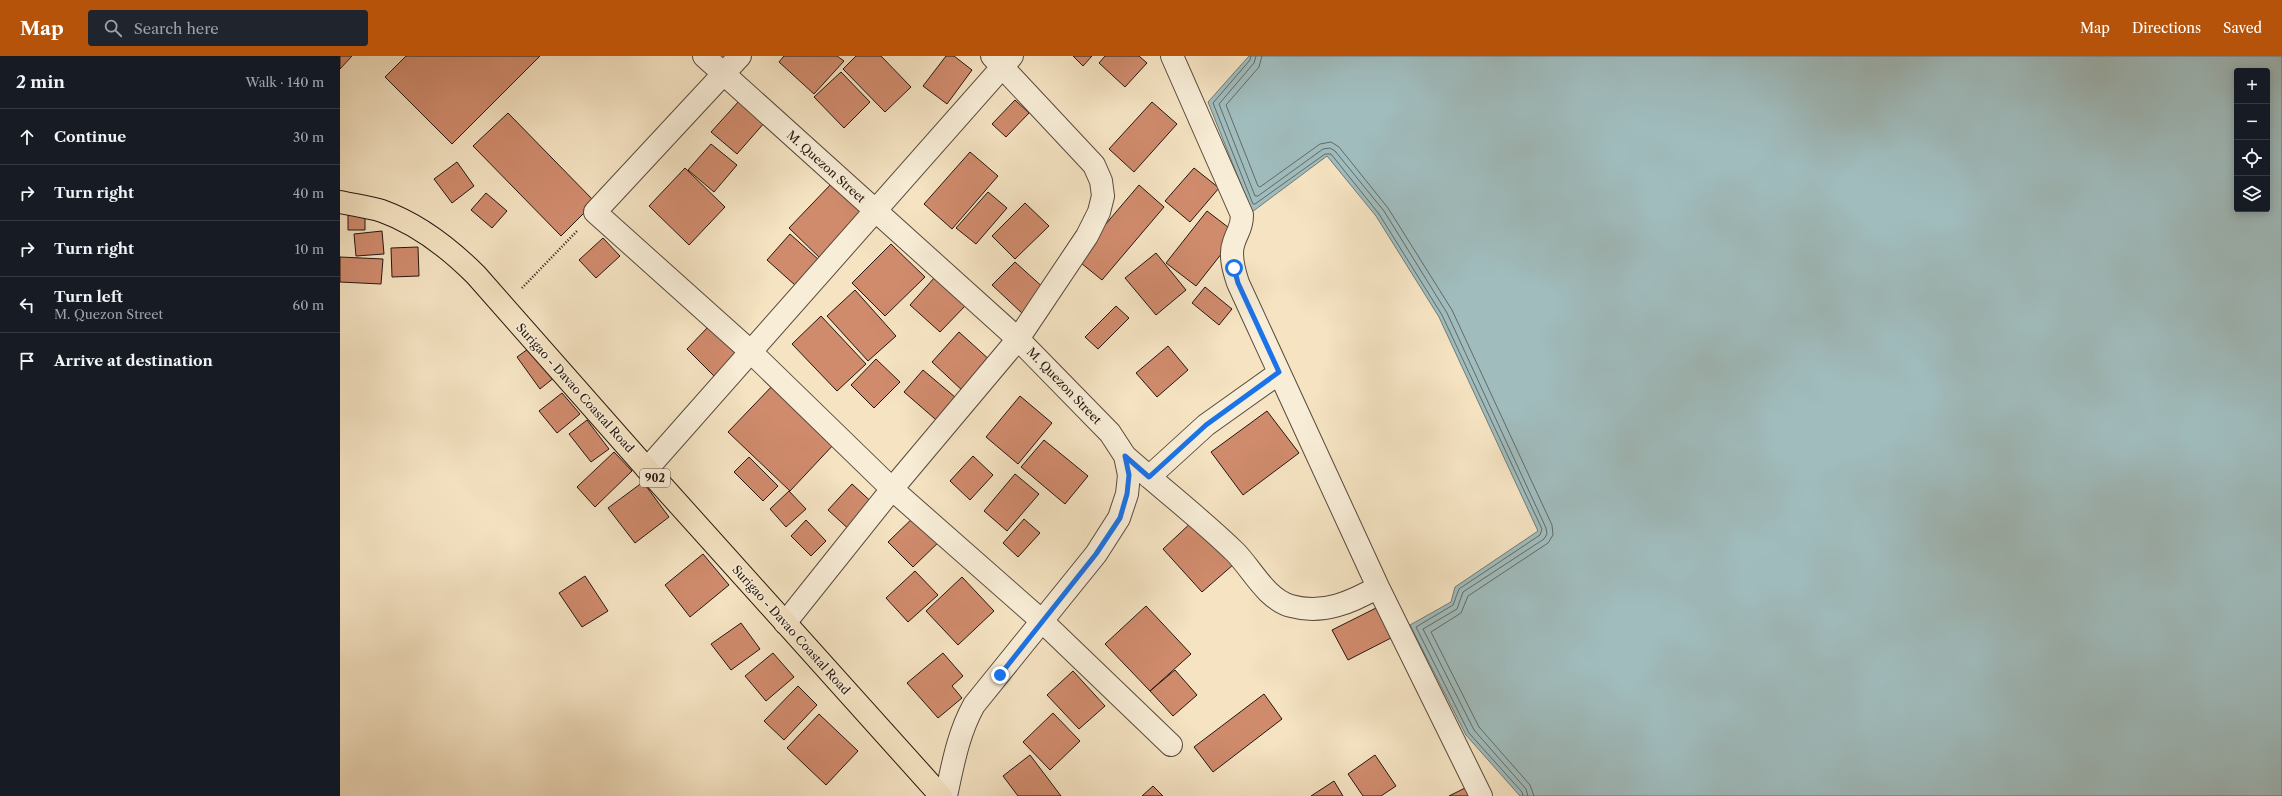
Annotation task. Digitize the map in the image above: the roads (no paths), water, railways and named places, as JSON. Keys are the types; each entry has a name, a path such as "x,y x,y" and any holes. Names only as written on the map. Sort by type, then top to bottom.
{"highway":[{"name":"Surigao - Davao Coastal Road","path":"340,202 382,211 417,228 460,259 941,796"}],"street":[{"name":"M. Quezon Street","path":"704,56 1018,339 1110,432 1125,456 1129,475 1127,494 1120,518 1096,554 1043,622 974,705 964,724 946,796"},
{"path":"740,56 595,212 750,351 892,489 1043,622 1172,745"},
{"path":"1172,56 1239,206 1242,227 1233,243 1234,268 1238,283 1378,587 1481,796"},
{"path":"647,469 874,210 1002,59 1094,165 1101,181 1103,196 1099,212 1087,236 1018,339 892,489 785,623"},
{"path":"1149,477 1206,425 1279,372"},
{"path":"1125,456 1236,553 1254,576 1279,600 1290,606 1314,609 1345,604 1378,587"}],"water":[{"path":"1249,56 2282,56 2282,796 1520,796 1466,735 1410,625 1451,602 1455,587 1538,531 1439,317 1376,216 1327,156 1252,212 1208,102"}]}
